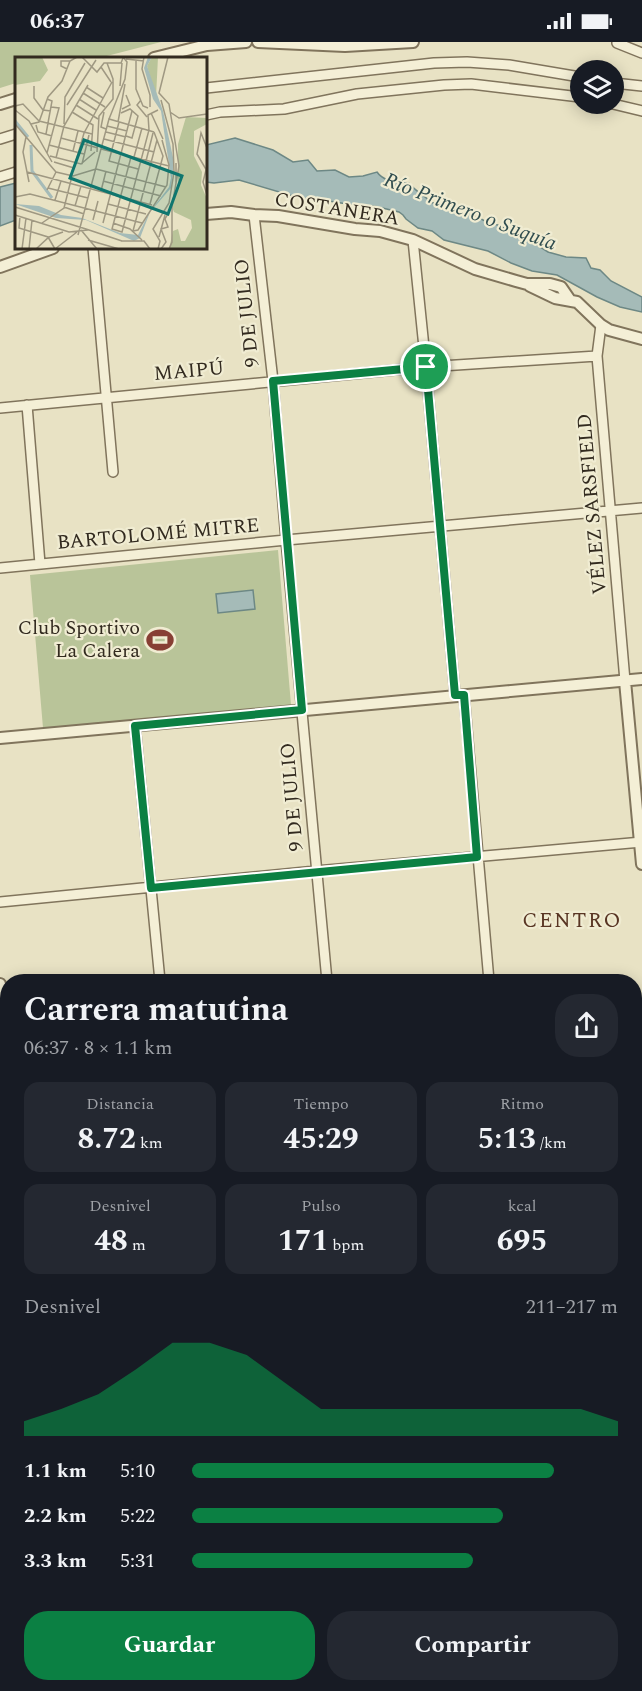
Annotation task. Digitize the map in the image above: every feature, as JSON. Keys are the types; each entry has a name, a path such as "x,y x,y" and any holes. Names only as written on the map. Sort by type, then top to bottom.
{"street":[{"path":"158,57 207,45 246,42"},
{"path":"258,42 345,46 413,42"},
{"path":"616,43 642,53"},
{"path":"207,88 434,63 467,62 509,65 570,75"},
{"path":"207,115 220,112 284,109 357,94 471,84 570,96"},
{"path":"624,84 642,87"},
{"path":"0,104 15,99"},
{"path":"624,107 642,111"},
{"path":"0,139 15,134"},
{"path":"0,177 15,172"},
{"name":"COSTANERA","path":"207,214 231,212 299,219 380,231 413,240 475,268 527,284 550,284 561,287 570,300 585,308 601,325 609,330 642,339"},
{"name":"9 DE JULIO","path":"254,215 273,381 326,974"},
{"path":"413,240 440,527 488,974"},
{"path":"0,267 50,249"},
{"path":"93,249 113,472"},
{"name":"VÉLEZ SARSFIELD","path":"601,325 597,356 625,681"},
{"name":"MAIPÚ","path":"0,408 426,367 597,356"},
{"path":"27,405 40,564"},
{"name":"BARTOLOMÉ MITRE","path":"0,568 642,508"},
{"path":"0,738 642,679"},
{"path":"625,681 642,864"},
{"path":"135,726 159,974"},
{"path":"0,902 641,842"}],"green space":[{"path":"0,42 161,42 103,57 15,57 15,83 0,88"},
{"name":"Club Sportivo La Calera","path":"278,550 291,705 43,728 30,575"}],"water":[{"path":"235,138 273,150 293,162 308,160 317,171 335,170 349,177 377,172 387,179 409,183 432,203 446,201 455,209 463,210 491,224 498,225 528,239 548,252 566,257 586,258 591,268 600,270 611,281 642,297 642,312 620,307 597,297 557,275 532,271 488,251 444,240 432,231 418,228 399,212 374,206 329,201 313,202 239,180 207,182 207,145"},
{"path":"15,183 15,220 0,226 0,187"},
{"path":"253,590 255,609 218,613 216,594"}],"place":[{"name":"Club Sportivo La Calera","path":"160,640"}],"district":[{"name":"CENTRO","path":"572,921"}],"route":[{"path":"426,367 455,695 464,695 477,857 151,888 135,726 302,710 273,381 426,367"}],"water label":[{"name":"Río Primero o Suquía","path":"470,212"}]}
